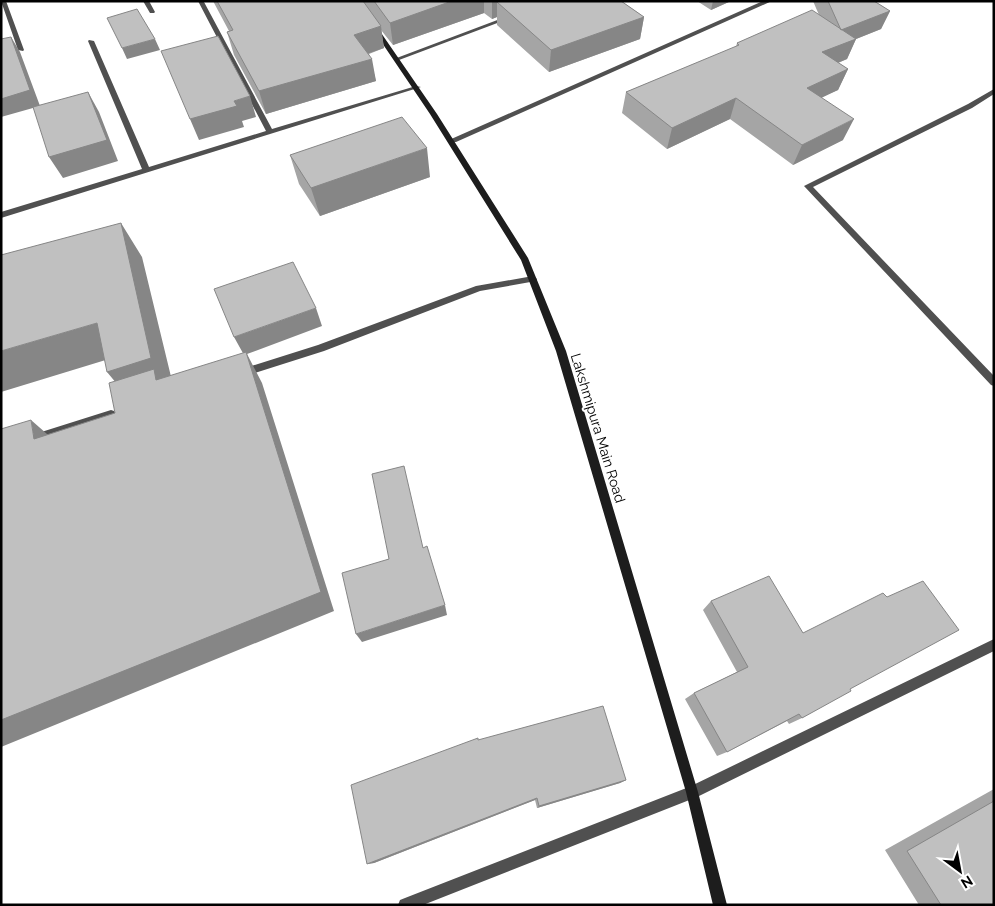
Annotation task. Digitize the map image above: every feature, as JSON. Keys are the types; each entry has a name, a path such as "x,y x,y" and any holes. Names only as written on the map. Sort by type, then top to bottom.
{"main road":[{"name":"Lakshmipura Main Road","path":"371,23 418,87 453,140 525,260 533,278 561,351 692,792 720,905"}],"street":[{"path":"4,1 21,50"},
{"path":"146,1 152,12"},
{"path":"453,140 769,1"},
{"path":"201,2 270,132"},
{"path":"397,59 515,15"},
{"path":"91,41 146,170"},
{"path":"1,215 418,87"},
{"path":"994,91 970,106 808,186 994,382"},
{"path":"235,375 314,350 479,288 533,278"},
{"path":"29,440 123,410"},
{"path":"405,905 692,792 994,646"}],"building":[{"path":"217,1 363,1 381,26 354,35 372,59 259,91 227,32 233,30"},
{"path":"374,1 452,1 390,23"},
{"path":"621,1 644,17 551,50 497,2"},
{"path":"828,1 874,1 890,11 841,30"},
{"path":"137,9 155,39 122,48 107,18"},
{"path":"812,10 856,39 822,52 848,69 807,88 854,119 802,145 736,98 672,128 626,92 739,45 737,43"},
{"path":"218,36 250,96 234,101 237,106 190,119 161,51"},
{"path":"11,37 30,90 1,99 1,39"},
{"path":"88,92 107,140 49,157 33,107"},
{"path":"402,117 427,148 311,188 290,155"},
{"path":"121,223 151,358 107,372 97,323 1,351 1,255"},
{"path":"293,262 316,308 234,337 214,289"},
{"path":"246,352 321,592 1,720 1,429 31,420 34,439 115,413 109,383 154,369 156,380"},
{"path":"404,466 423,548 427,546 445,605 356,634 342,573 389,559 372,474"},
{"path":"769,576 803,633 883,593 887,597 923,581 959,630 850,689 851,691 802,718 799,714 727,752 694,693 748,667 711,601"},
{"path":"603,706 626,780 539,806 537,798 367,864 351,785 478,738 478,740"},
{"path":"994,801 994,905 941,905 907,851"}]}
